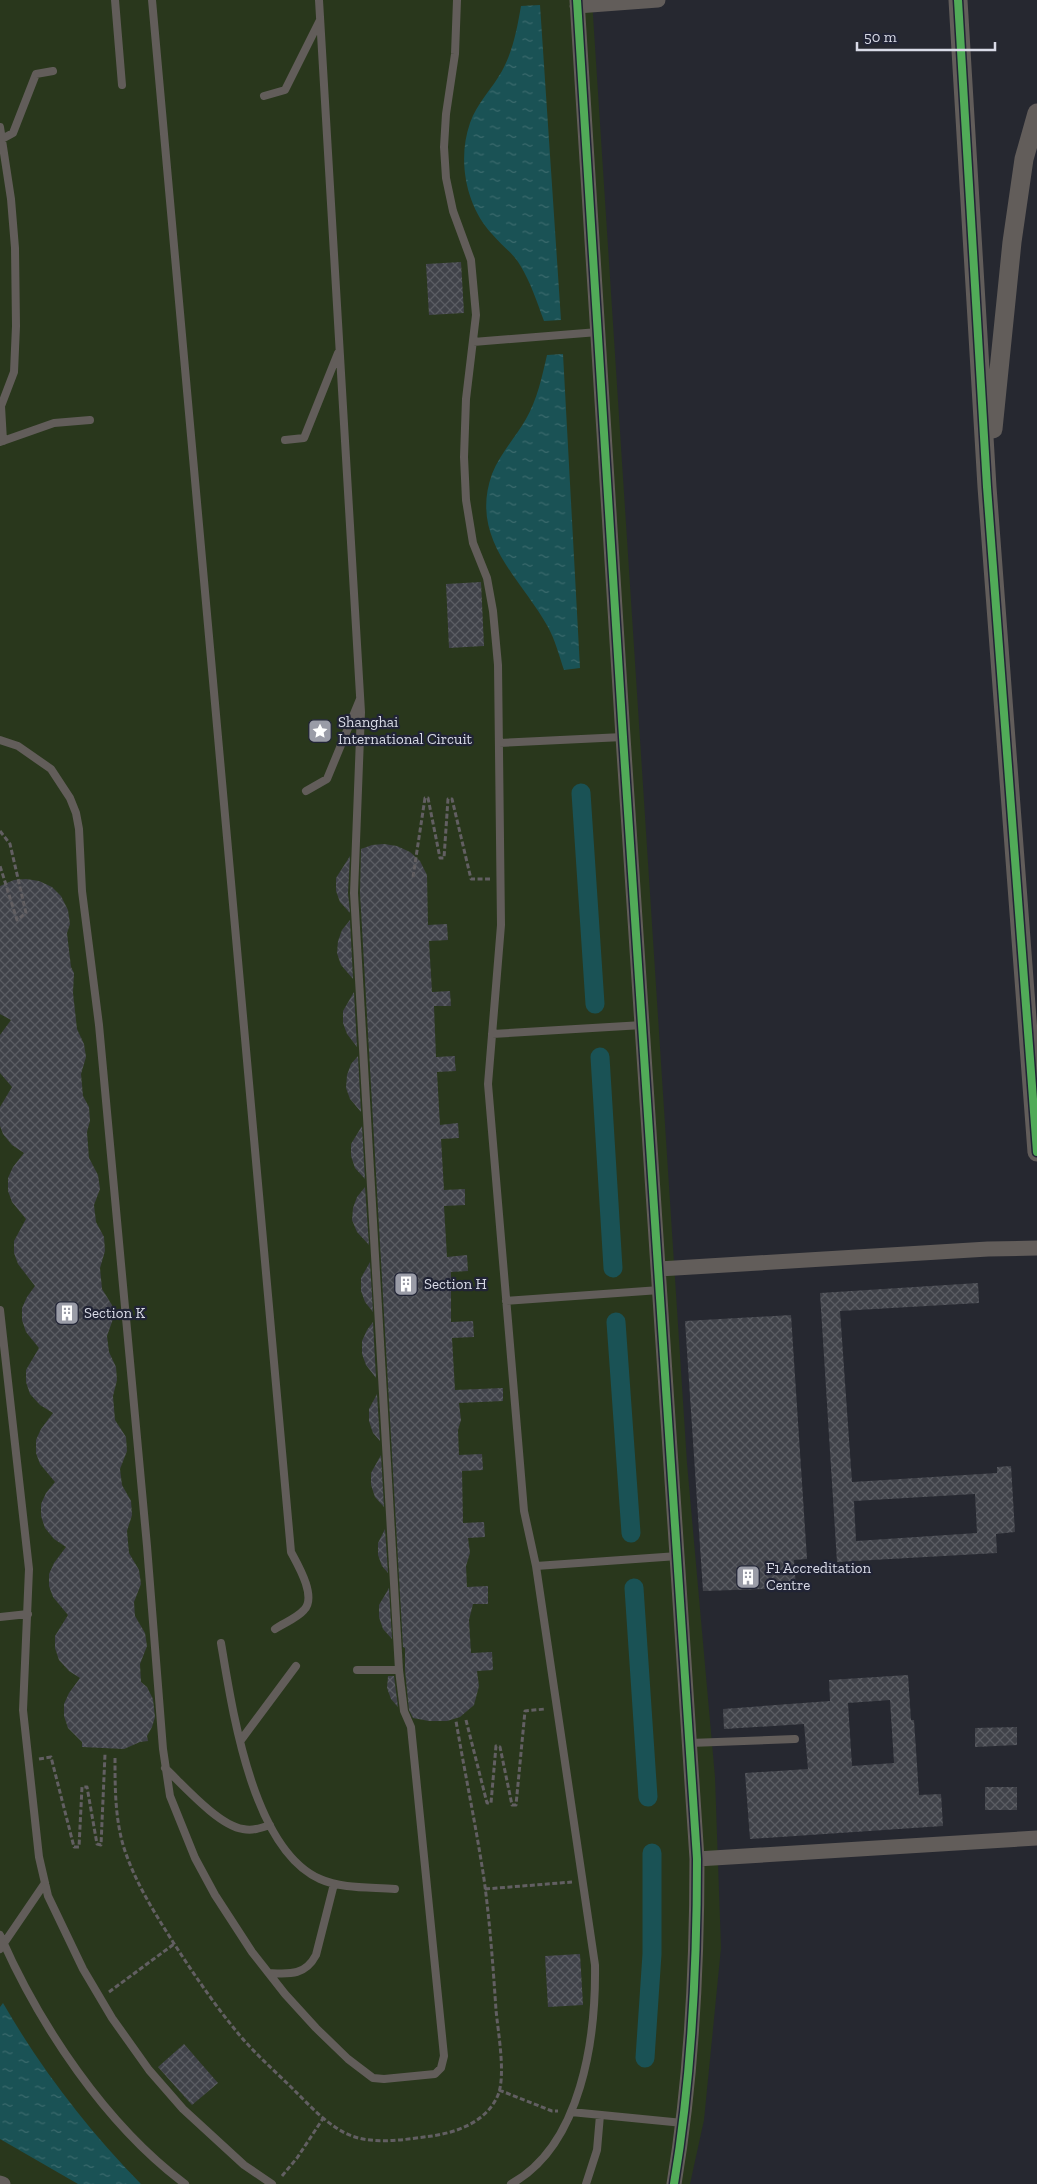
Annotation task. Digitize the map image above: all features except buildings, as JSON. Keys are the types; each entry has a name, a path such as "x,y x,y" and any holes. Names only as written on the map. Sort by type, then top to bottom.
{"street":[{"path":"658,0 577,3 697,1859 696,1986 683,2123 674,2184"},
{"path":"958,0 987,488 1037,1152"},
{"path":"987,488 1012,242 1024,159 1037,113"},
{"path":"659,1269 988,1249 1037,1248"},
{"path":"697,1859 1037,1838"}],"lane":[{"path":"115,0 122,85"},
{"path":"152,0 291,1552 304,1578 309,1596 304,1610 275,1630"},
{"path":"0,740 18,746 51,768 70,798 76,813 79,829 82,891 101,1045 165,1768 170,1796 196,1858 215,1895 269,1973 316,2028 348,2059 373,2078 384,2079 432,2075 441,2068 444,2056 411,1727 404,1711 399,1670 354,893 361,748 360,697 319,0"},
{"path":"457,0 456,45 446,114 444,147 446,178 453,211 471,260 476,315 466,399 464,457 466,500 473,543 486,578 493,611 498,665 501,925 488,1084 524,1512 536,1566 558,1708 595,1965 596,2003 592,2038 571,2112 558,2138 541,2160 523,2178 511,2184"},
{"path":"264,96 285,90 320,19"},
{"path":"2,139 13,132 36,74 53,71"},
{"path":"0,127 11,199 15,248 16,326 14,372 1,404 1,441 54,423 90,420"},
{"path":"472,342 598,332"},
{"path":"284,440 304,438 339,351"},
{"path":"306,791 327,779 360,697"},
{"path":"499,743 623,737"},
{"path":"492,1034 643,1025"},
{"path":"506,1301 660,1290"},
{"path":"0,1310 2,1348 29,1569 23,1710 39,1857 48,1896 60,1923 101,1999 149,2070 183,2109 244,2165 272,2184"},
{"path":"536,1566 678,1556"},
{"path":"0,1617 28,1614"},
{"path":"221,1643 229,1693 257,1801 286,1850 300,1866 320,1880 334,1884 395,1889"},
{"path":"241,1740 296,1666"},
{"path":"357,1670 399,1670"},
{"path":"690,1743 795,1739"},
{"path":"165,1768 198,1801 238,1828 249,1830 270,1825"},
{"path":"2,1946 45,1883"},
{"path":"269,1973 295,1974 313,1961 334,1884"},
{"path":"0,1936 2,1946 79,2074 104,2106 137,2142 164,2168 185,2184"},
{"path":"571,2112 683,2123"},
{"path":"586,2184 597,2150 600,2115"}],"path":[{"path":"413,877 425,798 428,798 440,858 444,858 448,799 452,799 471,879 501,878"},
{"path":"0,831 10,844 26,913 17,920 0,866"},
{"path":"466,1720 487,1803 491,1803 496,1746 500,1747 512,1805 516,1805 525,1711 558,1708"},
{"path":"115,1758 115,1793 124,1847 136,1879 196,1978 238,2033 298,2094 344,2132 367,2140 411,2138 437,2135 462,2128 479,2119 494,2102 499,2090 500,2055 485,1889 456,1721"},
{"path":"29,1760 51,1757 74,1847 79,1848 82,1787 87,1787 97,1844 101,1845 105,1754"},
{"path":"485,1889 583,1881"},
{"path":"101,1999 174,1944"},
{"path":"499,2090 552,2111"},
{"path":"280,2178 324,2117"}],"green space":[{"name":"Shanghai International Circuit","path":"0,0 592,0 687,1463 715,1777 721,1948 704,2120 690,2184 0,2184"}],"water":[{"path":"540,5 561,320 544,321 531,286 520,265 483,223 476,210 466,182 464,167 466,137 470,123 506,63 514,40 521,6"},
{"path":"563,354 580,668 564,670 548,627 501,556 492,538 487,518 487,497 495,467 526,419 533,404 547,355"},
{"path":"3,2003 33,2052 66,2098 102,2142 141,2184 78,2184 0,2139 0,2007"}],"waterway":[{"path":"581,793 595,1004"},
{"path":"600,1057 613,1268"},
{"path":"616,1322 631,1533"},
{"path":"634,1588 648,1797"},
{"path":"645,2058 652,1954 652,1853"}],"cycle path":[{"path":"577,0 623,737 697,1859 696,1941 692,2022 685,2103 674,2184"},
{"path":"958,0 987,487 1037,1152"}],"place":[{"name":"Shanghai International Circuit","path":"320,731"},
{"name":"Section H","path":"406,1284"},
{"name":"Section K","path":"67,1313"},
{"name":"F1 Accreditation Centre","path":"748,1577"}]}
